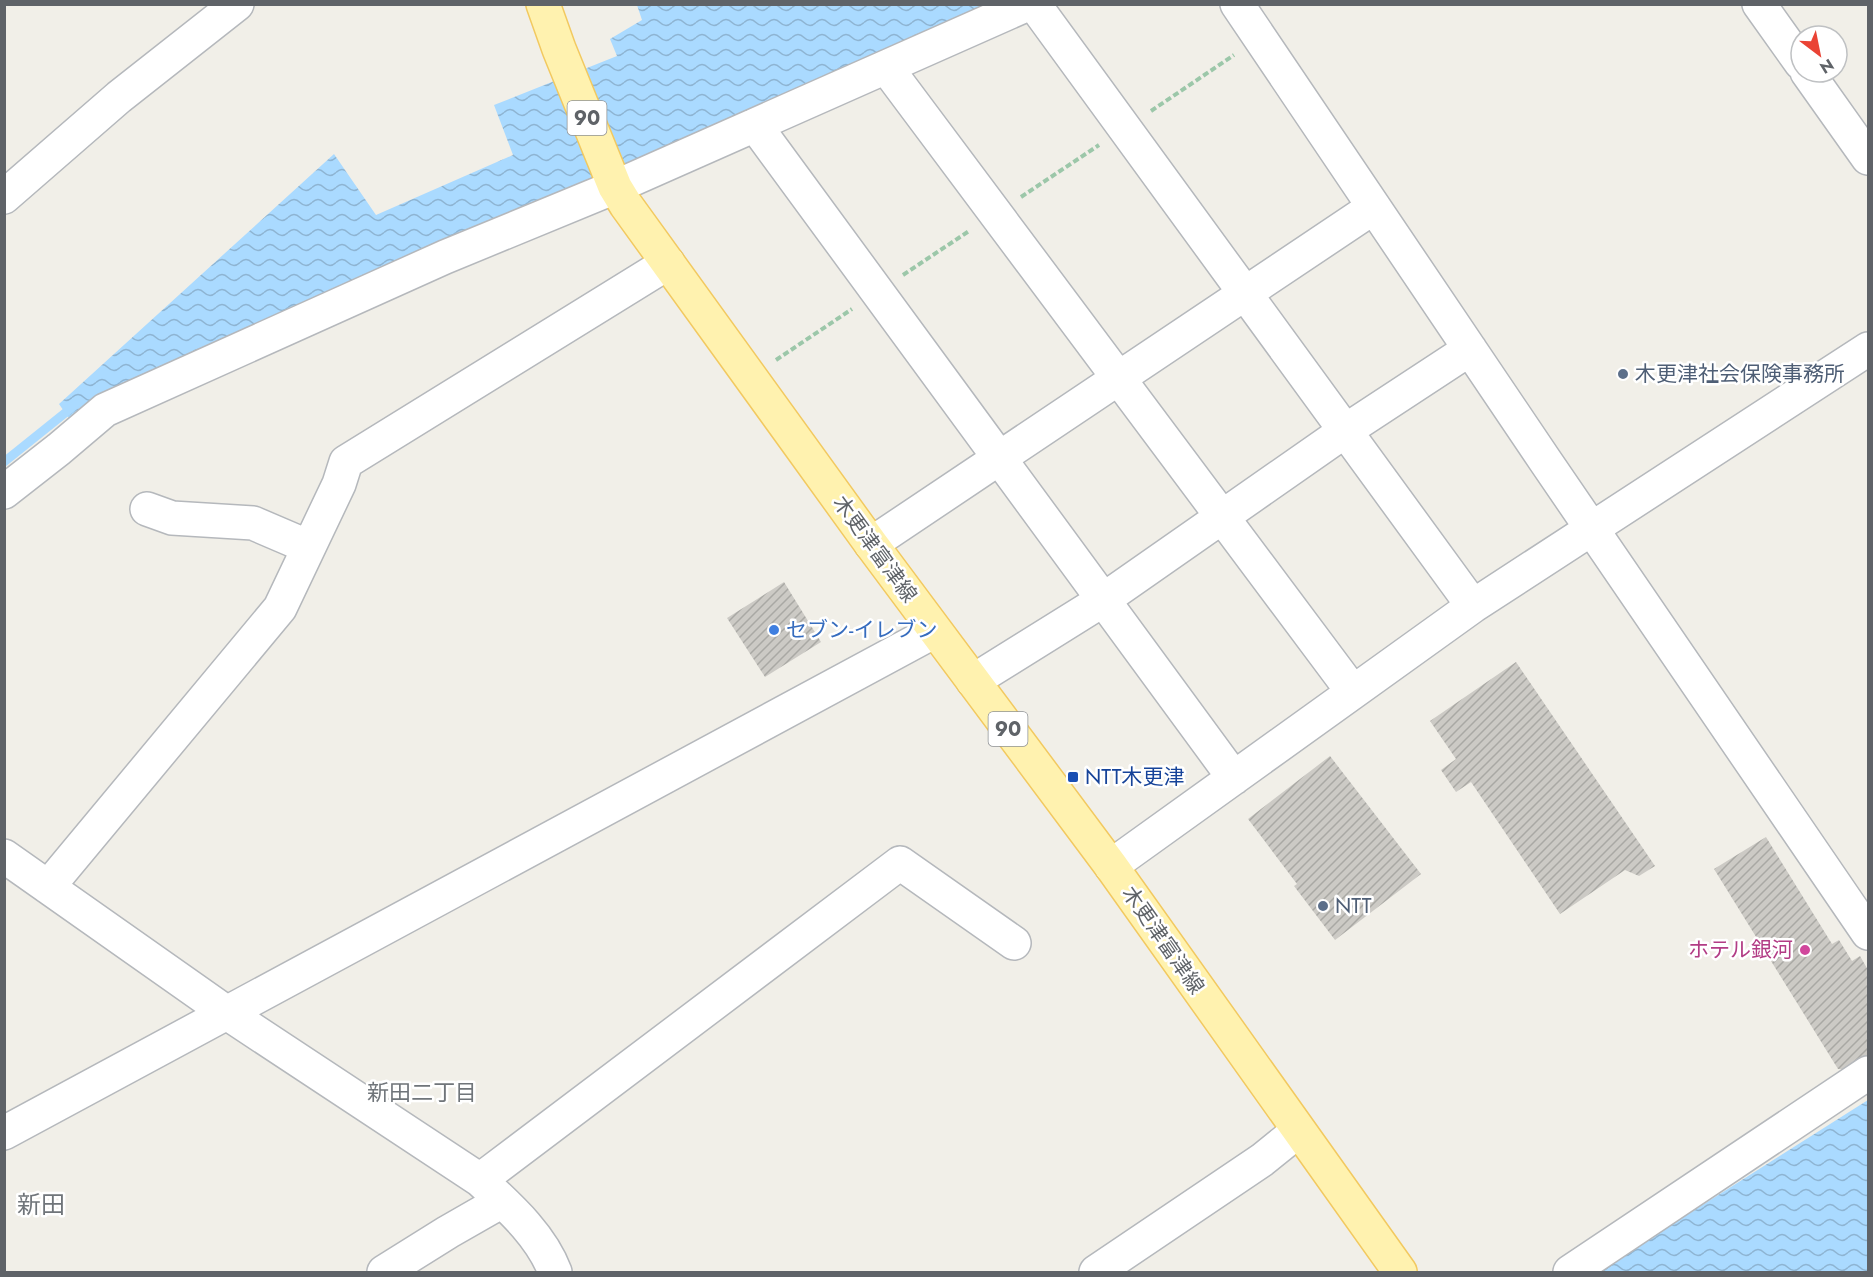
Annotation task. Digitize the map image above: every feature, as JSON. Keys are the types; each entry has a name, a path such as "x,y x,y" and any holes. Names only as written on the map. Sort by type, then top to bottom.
{"main road":[{"name":"木更津富津線","path":"543,4 615,187 626,205 871,544 1111,866 1400,1272"}],"street":[{"path":"4,197 119,97 237,4"},
{"path":"4,492 105,410 445,257 615,187 1028,4"},
{"path":"1034,4 1473,606"},
{"path":"1237,4 1591,528 1869,933"},
{"path":"1759,4 1789,46"},
{"path":"886,67 1353,692"},
{"path":"1816,84 1869,158"},
{"path":"754,125 1234,778"},
{"path":"871,544 1374,207"},
{"path":"48,887 280,608 339,484 346,462 668,263"},
{"path":"973,681 1103,600 1345,432 1470,349"},
{"path":"1111,866 1473,606 1869,349"},
{"path":"147,509 172,518 253,523 309,547"},
{"path":"4,1133 935,631"},
{"path":"4,856 227,1013 491,1191 517,1215 548,1255 555,1272"},
{"path":"384,1272 448,1232 491,1191 900,863 1014,943"},
{"path":"1570,1272 1869,1073"},
{"path":"1096,1272 1262,1160 1299,1131"}],"water":[{"path":"637,5 997,5 70,420 59,404 334,154 376,215 513,155 494,105 617,56 610,39 642,20"},
{"path":"1868,1100 1868,1272 1597,1272"}],"building":[{"name":"セブン-イレブン","path":"784,582 821,642 765,677 727,618"},
{"path":"1516,662 1655,866 1639,876 1625,870 1560,914 1471,782 1456,792 1441,770 1456,759 1430,721"},
{"path":"1330,756 1421,874 1335,940 1294,886 1297,884 1248,819"},
{"name":"ホテル銀河","path":"1766,837 1832,944 1839,940 1852,961 1860,956 1868,970 1868,1065 1861,1070 1838,1069 1714,869"}],"waterway":[{"path":"4,462 75,405"}],"place":[{"name":"木更津社会保険事務所","path":"1623,374"},
{"name":"セブン-イレブン","path":"774,630"},
{"name":"NTT木更津","path":"1073,777"},
{"name":"NTT","path":"1323,906"},
{"name":"ホテル銀河","path":"1805,950"}],"district":[{"name":"新田二丁目","path":"422,1092"},
{"name":"新田","path":"41,1204"}]}
